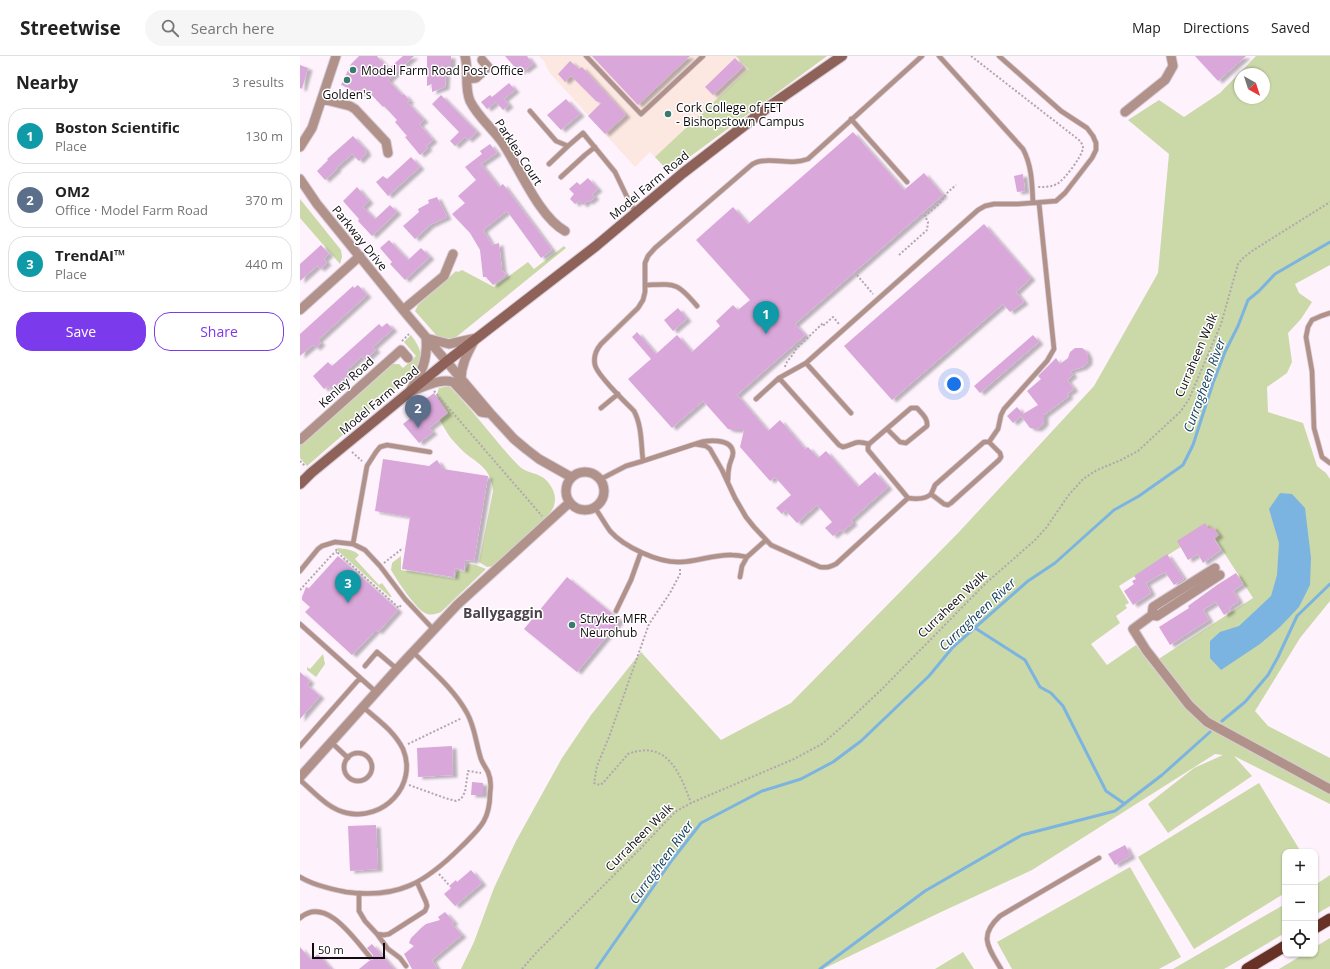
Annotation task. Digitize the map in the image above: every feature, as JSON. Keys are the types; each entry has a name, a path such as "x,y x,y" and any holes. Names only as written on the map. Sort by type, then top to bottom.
{"highway":[{"path":"1318,926 1330,919"},
{"path":"1247,969 1282,948"}],"main road":[{"name":"Model Farm Road","path":"300,484 409,392 476,338 596,246 683,172 771,105 842,56"}],"street":[{"path":"300,147 312,128 336,56"},
{"path":"1125,112 1165,80 1172,66 1171,56"},
{"name":"Parklea Court","path":"465,58 468,96 475,108 502,142 538,202 555,224 565,231"},
{"path":"467,79 476,78 488,67 482,60"},
{"path":"322,99 355,109 386,142 388,153"},
{"name":"Parkway Drive","path":"300,180 317,204 403,310 490,413 526,450 571,477"},
{"path":"403,310 444,276 453,254"},
{"path":"300,310 360,256"},
{"path":"409,392 420,374 425,361 427,350 426,338"},
{"name":"Model Farm Road","path":"426,338 449,344 476,338"},
{"path":"461,380 463,362 476,338"},
{"name":"Kenley Road","path":"300,440 401,350 408,358"},
{"path":"409,392 443,381 453,382 481,412 490,413"},
{"path":"590,472 601,479 604,485 604,497 595,508 586,511 579,510 569,503 566,487 571,477 577,473 590,472"},
{"path":"300,778 376,692 457,605 569,503"},
{"path":"1217,572 1157,616 1152,615 1133,629 1146,650 1188,705 1207,722 1330,789"}],"lane":[{"path":"586,56 641,114 703,56"},
{"path":"643,461 638,419 634,412 596,369 594,358 596,351 601,344 638,308 643,300 646,292 645,263 648,256 655,248 749,167 757,162 800,162 808,159 922,56"},
{"path":"939,56 1023,149 1028,159 1030,169 1033,203"},
{"path":"756,399 779,378 806,363 978,210 985,206 994,204 1056,201 1061,198 1092,158 1096,150 1096,143 1087,128 1061,110 999,56"},
{"path":"530,111 556,141 568,146"},
{"path":"851,119 907,182"},
{"path":"549,164 582,133 615,172 636,212"},
{"path":"561,177 585,154 595,147"},
{"path":"990,442 998,428 1001,414 1004,409 1047,362 1054,349 1039,203"},
{"path":"645,285 667,284 677,286 684,290 698,306"},
{"path":"1330,313 1312,320 1308,327 1306,337 1312,371 1314,428 1322,457 1330,464"},
{"path":"806,363 851,413"},
{"path":"779,378 839,446 843,447 854,442 869,444"},
{"path":"601,408 618,394"},
{"path":"887,429 900,442 906,443 927,426 926,418 917,408 911,408 869,444 868,447 868,450 908,498 916,499 931,494 935,485 984,442 990,442 1000,452 1001,457 999,460 948,505 944,504 931,494"},
{"path":"601,479 626,466 702,441 712,440 729,445 732,449 733,454 729,467 728,484"},
{"path":"353,544 367,466 380,447 387,444 430,452"},
{"path":"695,444 706,446 710,449 717,459 735,498 746,517 771,545 820,567 830,567 836,564 908,498"},
{"path":"595,508 611,531 626,544 658,559 679,562 731,555 747,557"},
{"path":"740,577 742,566 747,557 766,540"},
{"path":"300,571 318,549 335,542 353,544 365,550 380,566 406,600 434,630"},
{"path":"616,611 631,580 641,552"},
{"path":"300,624 376,692"},
{"path":"365,666 377,652 397,669"},
{"path":"300,877 326,888 359,893 373,894 396,890 417,882 436,870 454,854 482,824 486,817 490,794 489,774 481,759 476,736 468,715 448,688 413,652"},
{"path":"300,746 360,678"},
{"path":"300,778 325,801 335,808 348,813 360,814 374,812 394,798 404,783 407,774 406,760 398,740 389,729 363,707"},
{"path":"332,743 348,758"},
{"path":"355,753 367,756 372,762 372,771 370,775 367,778 358,781 350,778 347,774 345,766 348,758 355,753"},
{"path":"1001,969 988,946 987,934 991,924 1000,916 1099,858"},
{"path":"377,934 389,934 425,911 427,906 426,902 417,882"},
{"path":"359,893 359,911 365,921 388,949 400,958 406,966"},
{"path":"300,918 305,914 314,911 328,914 344,926 370,957"}],"path":[{"path":"971,56 1053,118 1082,143 1082,150 1078,159 1058,184 1032,188"},
{"path":"900,255 927,230 928,222 924,216 939,204 948,192 956,186"},
{"name":"Curraheen Walk","path":"522,969 536,953 640,850 675,812 691,803 794,759 822,744 882,689 986,583 1034,541 1046,528 1068,496 1083,480 1097,470 1138,451 1181,411 1189,399 1221,324 1238,264 1252,251 1330,202"},
{"path":"857,275 878,299"},
{"path":"785,375 786,363 794,354 795,350 823,324 824,325 833,317 844,330"},
{"path":"401,342 418,328"},
{"path":"432,389 548,523"},
{"path":"345,445 367,466"},
{"path":"335,542 337,552 399,608 406,600"},
{"path":"380,566 403,548"},
{"path":"300,590 329,558 337,552"},
{"path":"680,568 680,574 670,593 649,624 609,737 597,766 594,783 600,785 603,783 628,754 642,751 654,752 664,756 675,767 685,786 691,803"},
{"path":"401,747 468,715"},
{"path":"404,783 456,801 461,799 465,792 468,771 489,774"},
{"path":"436,870 449,885"}],"shaded area":[{"name":"Cork College of FET - Bishopstown Campus","path":"539,56 827,56 669,172 650,152 635,167 549,72 544,61"}],"green space":[{"path":"736,56 827,56 669,172 655,157 749,69"},
{"path":"1256,56 1330,56 1330,265 1295,284 1299,293 1312,302 1301,319 1288,333 1292,362 1287,373 1267,387 1268,412 1303,423 1317,466 1326,473 1330,479 1330,601 1300,638 1255,711 1268,726 1330,758 1330,785 1209,719 1190,701 1157,660 1253,598 1209,529 1119,586 1129,603 1125,605 1127,608 1116,616 1120,623 1091,644 1107,665 1136,645 1189,710 1330,792 1330,804 1234,756 1252,776 1168,833 1148,804 1194,768 1223,755 1215,754 1032,870 823,969 461,969 474,942 494,888 516,841 562,758 591,715 641,652 721,740 791,703 959,532 1094,386 1158,273 1169,154 1128,120 1159,100 1184,117 1220,93 1234,79 1234,104 1270,104 1270,68 1244,68"},
{"path":"300,199 341,250 342,257 340,264 300,218"},
{"path":"564,246 566,248 455,338 443,338 437,336 415,311 418,305 456,271 458,272 462,270 494,287 528,262 534,269"},
{"path":"411,335 419,347 421,358 418,367 409,378 353,423 345,433 307,466 300,458 300,446 393,364 399,364 403,368 416,356 404,342"},
{"path":"449,386 518,465 525,470 544,478 551,486 555,496 554,506 551,512 493,566 487,567 479,562 493,491 492,482 485,469 464,452 451,438 433,408 439,388"},
{"path":"337,548 352,550 357,553 359,555 355,559 379,585 382,583 392,597 390,597 338,551"},
{"path":"401,556 401,570 455,579 457,571 465,572 468,564 486,569 441,612 429,614 425,613 416,606 391,570 392,563"},
{"path":"323,654 325,664 316,677 307,670 307,667 310,669"},
{"path":"1259,783 1299,849 1282,849 1282,895 1194,949 1138,857"},
{"path":"1130,867 1181,957 1159,969 1012,969 997,942"},
{"path":"1330,875 1330,906 1318,913 1318,885 1318,883"},
{"path":"1282,906 1282,935 1224,969 1173,969"},
{"path":"1330,938 1330,969 1279,969 1299,957 1318,957 1318,945"},
{"path":"963,952 974,969 935,969"}],"water":[{"path":"1280,493 1292,494 1305,508 1311,558 1310,585 1299,607 1280,627 1260,644 1221,670 1210,658 1210,641 1220,632 1239,626 1271,596 1277,575 1279,543 1269,509"}],"building":[{"path":"359,56 377,56 388,69 403,56 414,56 388,80 410,101 407,102 424,120 419,124 433,140 426,146 428,148 420,155 395,122 397,120 366,89 364,95 341,85 351,64"},
{"path":"427,56 451,56 451,66 446,66 445,87 432,92 432,84 427,86"},
{"path":"505,56 527,56 533,64 524,71 523,69 519,72"},
{"path":"592,56 690,56 638,105"},
{"path":"1195,56 1246,56 1218,81"},
{"path":"735,58 743,67 713,95 705,87"},
{"path":"570,61 579,69 582,67 626,115 605,134 588,116 601,103 596,101 571,76 565,82 558,74"},
{"path":"300,65 308,68 302,89 300,88"},
{"path":"509,83 515,90 504,99 509,105 503,110 496,102 487,109 481,102 490,95 492,97"},
{"path":"441,95 477,132 468,140 465,137 455,146 450,141 459,132 432,104"},
{"path":"566,99 580,114 561,130 547,115"},
{"path":"853,132 904,190 924,173 943,195 795,324 805,335 737,395 768,431 780,420 805,449 808,447 818,458 826,451 858,487 875,472 888,487 851,520 853,523 842,532 840,530 833,536 825,528 832,522 817,505 797,523 785,510 782,514 776,508 791,495 775,477 770,481 740,447 744,430 728,429 703,401 672,428 628,379 651,359 632,337 637,332 656,354 677,335 692,352 720,326 716,321 733,305 738,310 750,300 696,240 733,207 748,224"},
{"path":"353,136 367,153 359,161 352,154 325,180 317,171 328,160 327,159"},
{"path":"490,144 497,153 481,164 499,187 503,184 552,250 541,258 507,211 483,230 492,245 499,243 502,270 506,275 493,285 486,277 483,277 480,250 470,233 452,214 465,203 458,196 476,180 465,167 482,154 480,151"},
{"path":"411,157 420,167 388,196 376,182 383,176 387,179"},
{"path":"1023,174 1025,191 1017,192 1014,176"},
{"path":"588,178 598,189 592,194 595,197 583,205 579,201 575,204 570,199 574,194 569,189 577,182 580,185"},
{"path":"357,187 369,201 363,207 375,219 390,205 397,212 372,236 358,221 359,219 343,201"},
{"path":"437,197 447,217 430,225 415,239 403,226 419,212 418,209 429,203 428,200"},
{"path":"984,224 1031,278 1016,292 1024,302 1010,312 1003,304 892,400 844,346"},
{"path":"389,240 408,260 421,248 430,257 405,280 390,264 392,262 380,248"},
{"path":"321,245 329,254 324,259 327,263 320,269 317,266 300,281 300,264"},
{"path":"358,285 367,295 318,340 321,343 316,348 313,345 300,356 300,334 353,286 354,288"},
{"path":"678,308 687,319 673,331 664,320"},
{"path":"387,323 393,329 373,347 376,350 365,360 362,356 347,370 349,373 331,390 328,386 324,389 313,376 328,362 332,366 379,324 382,327"},
{"path":"1033,335 1039,342 980,393 974,386"},
{"path":"1075,348 1082,348 1085,350 1088,356 1088,362 1083,367 1070,371 1073,375 1067,380 1074,389 1067,394 1069,396 1044,415 1044,423 1039,428 1030,428 1021,416 1013,423 1007,416 1017,407 1023,414 1038,405 1027,391 1041,379 1038,376 1056,358 1060,364 1068,358 1070,352"},
{"path":"434,393 448,413 429,428 433,432 419,443 403,424 417,413 412,409"},
{"path":"383,459 429,466 437,460 443,469 488,476 474,561 465,560 464,570 455,568 454,577 402,569 410,517 375,511"},
{"path":"1205,523 1209,529 1212,526 1219,535 1214,539 1221,550 1203,563 1198,554 1188,560 1177,541"},
{"path":"1167,554 1184,579 1174,585 1165,572 1146,583 1151,593 1133,605 1124,591 1134,584 1132,581 1136,579 1134,576"},
{"path":"338,556 398,610 378,632 376,630 352,655 305,612 310,607 302,600 306,587 309,588"},
{"path":"1236,573 1243,584 1233,591 1239,601 1229,608 1231,610 1224,615 1216,602 1203,610 1209,620 1170,645 1159,627 1189,608 1188,606"},
{"name":"Stryker MFR Neurohub","path":"567,577 620,620 577,672 524,629"},
{"path":"300,672 310,681 307,685 320,696 300,719"},
{"path":"452,746 453,775 418,777 417,748"},
{"path":"472,782 483,783 483,795 471,795"},
{"path":"376,825 378,869 350,871 348,826"},
{"path":"1125,845 1131,856 1115,865 1108,854"},
{"path":"471,870 482,883 455,906 444,894 451,888 449,886 456,880 457,882"},
{"path":"445,912 454,922 451,923 462,935 432,960 437,969 412,969 404,954 414,946 409,943 411,938 426,924 440,920 438,917"},
{"path":"372,944 394,969 359,969 373,959 373,955 367,948"},
{"path":"300,947 311,960 318,954 331,969 300,969"}],"waterway":[{"name":"Curragheen River","path":"596,969 672,860 701,823 762,791 801,779 833,762 861,741 929,676 953,647 1028,581 1055,563 1114,510 1139,496 1183,465 1193,445 1213,383 1225,352 1238,326 1248,300 1275,274 1330,242"},
{"path":"1222,721 1245,702 1268,675 1297,616 1330,584"},
{"path":"975,628 1025,660 1040,687 1051,693 1063,706 1106,791 1125,804"},
{"path":"820,969 925,891 1022,835 1115,811 1162,775 1210,732"}],"place":[{"name":"Model Farm Road Post Office","path":"353,70"},
{"name":"Golden's","path":"347,80"},
{"name":"Cork College of FET - Bishopstown Campus","path":"668,114"},
{"name":"Boston Scientific","path":"766,334"},
{"name":"OM2","path":"418,428"},
{"name":"TrendAI™","path":"348,603"},
{"name":"Stryker MFR Neurohub","path":"572,625"}],"district":[{"name":"Ballygaggin","path":"503,612"}]}
